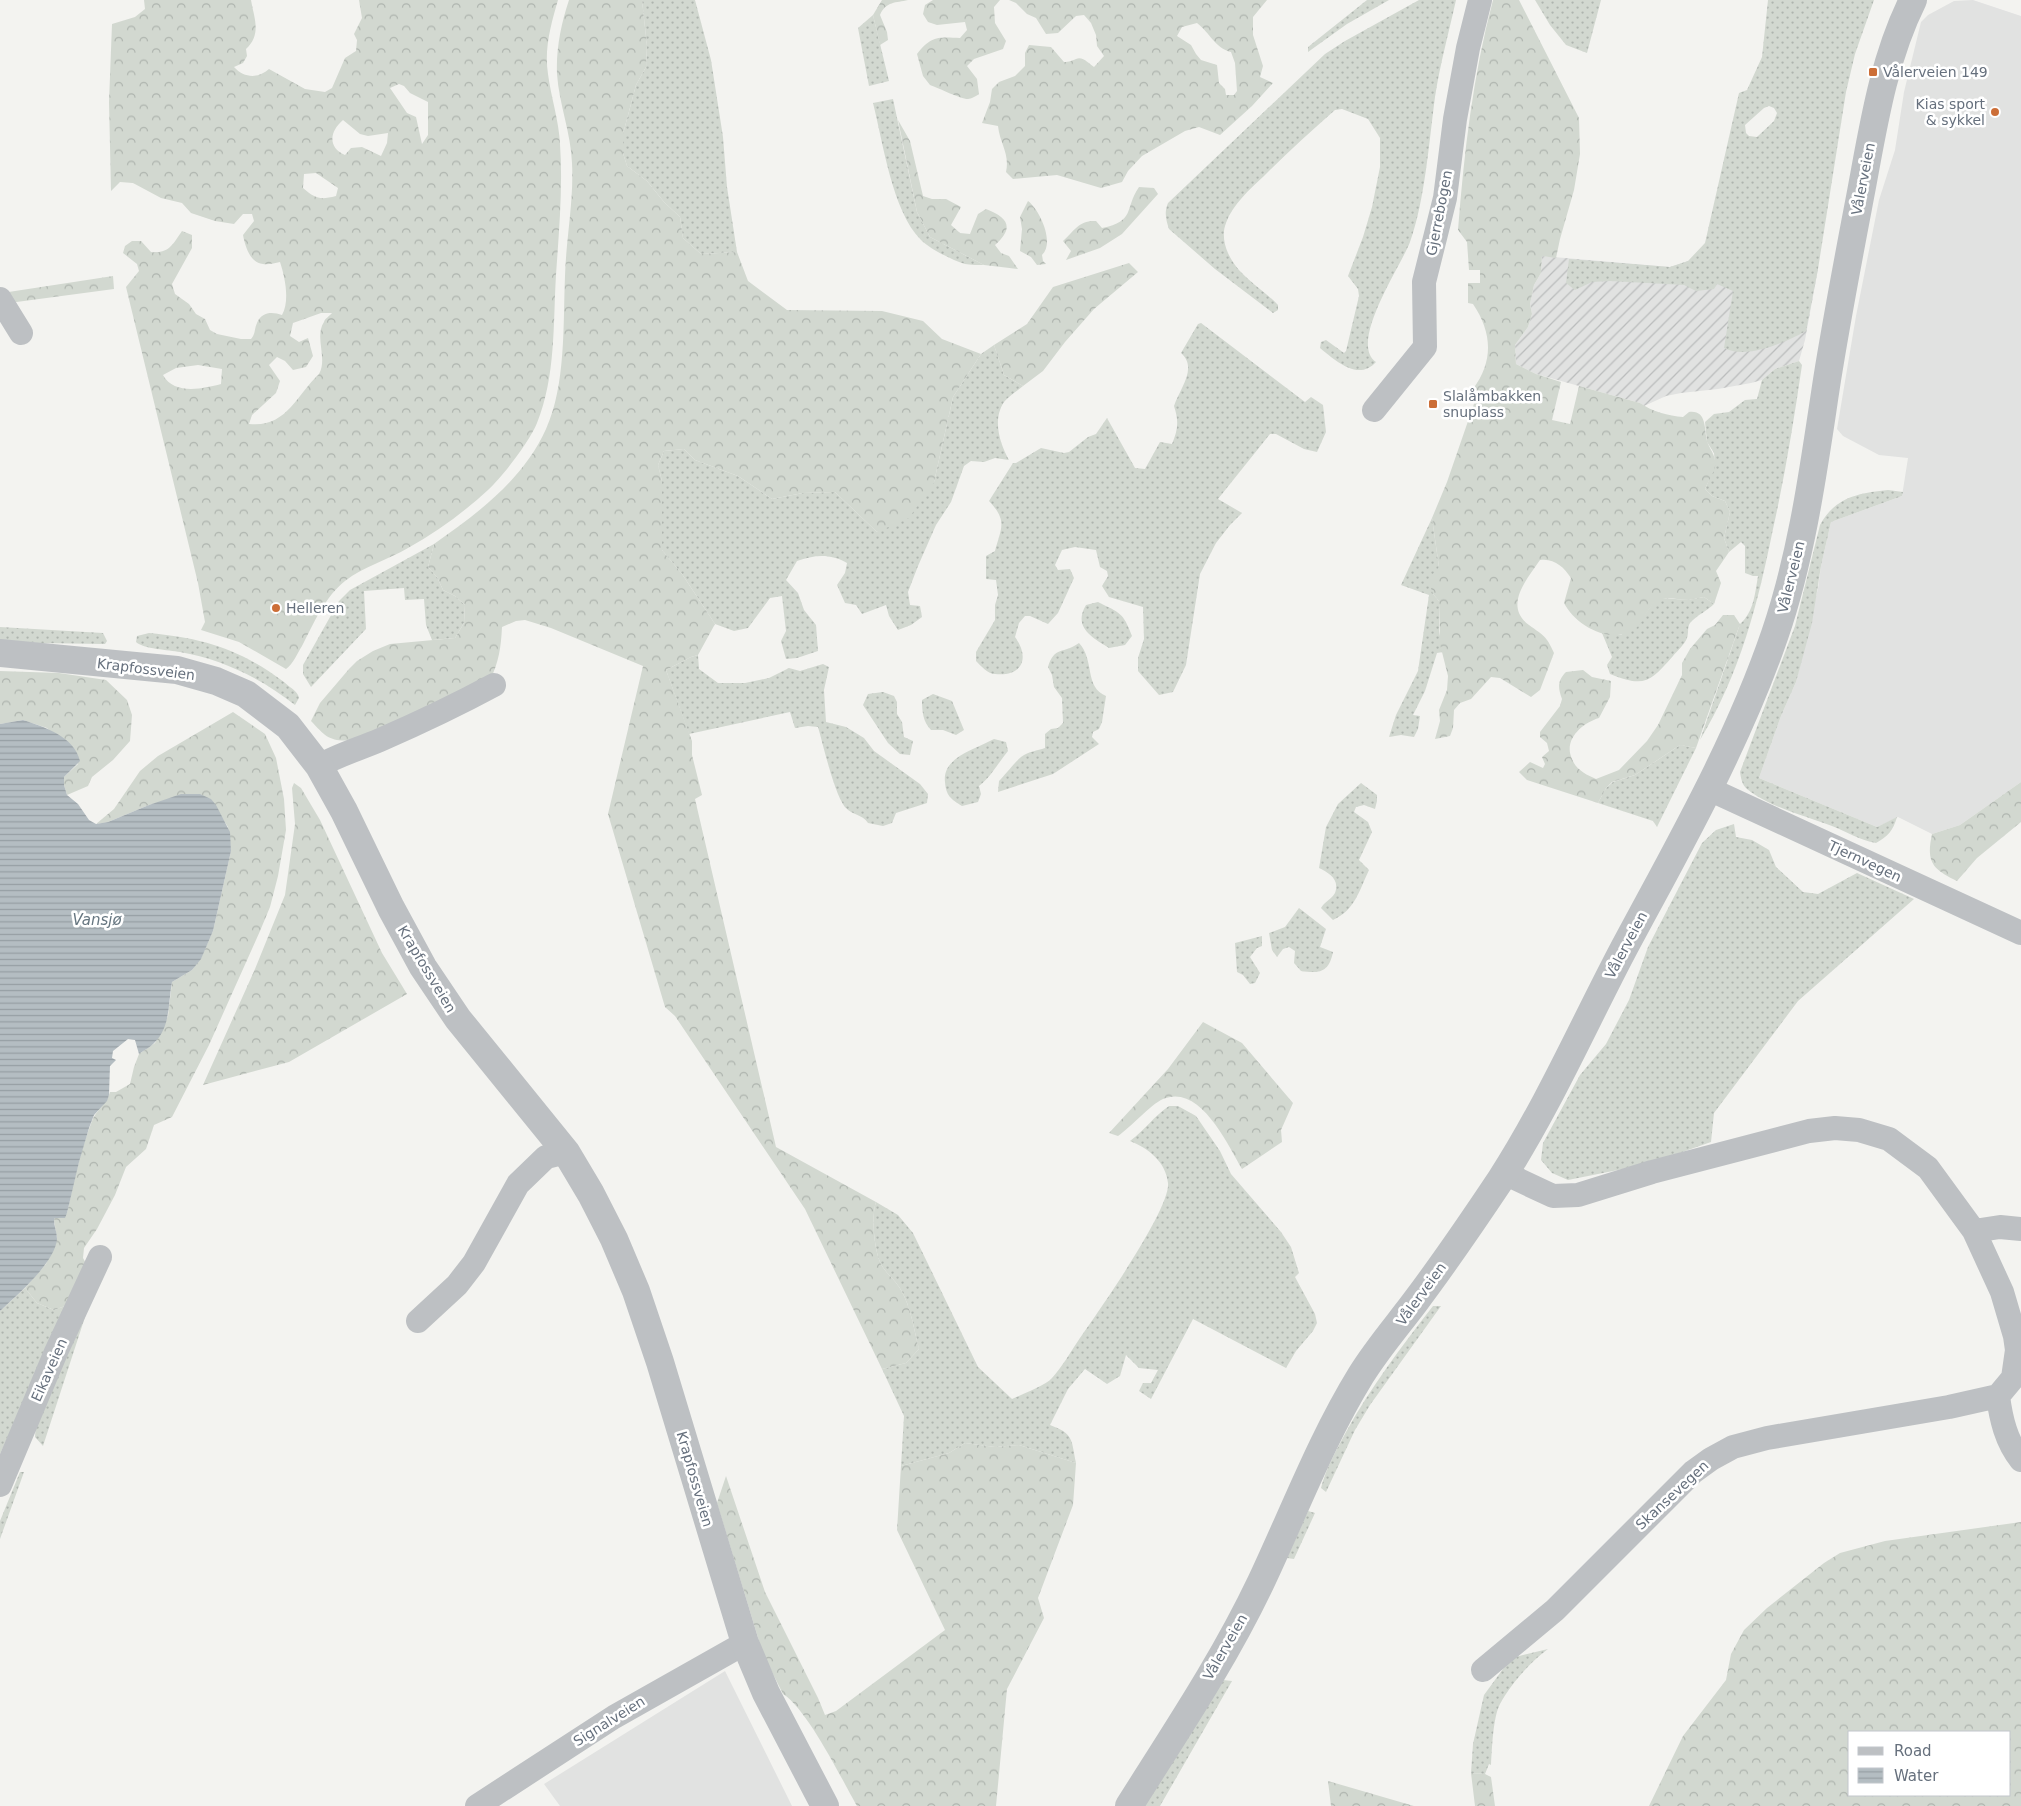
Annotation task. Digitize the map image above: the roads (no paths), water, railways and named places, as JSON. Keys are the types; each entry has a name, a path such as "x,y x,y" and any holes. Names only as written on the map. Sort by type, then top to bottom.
{"street":[{"name":"Gjerrebogen","path":"1374,410 1425,347 1424,282 1445,198 1455,119 1468,48 1480,0"},
{"name":"Vålerveien","path":"1129,1806 1232,1637 1260,1583 1323,1446 1363,1372 1434,1276 1504,1173 1544,1104 1709,789 1765,662 1791,583 1804,522 1832,348 1875,114 1900,26 1913,0"},
{"path":"0,299 21,333"},
{"name":"Krapfossveien","path":"0,653 177,670 216,681 246,694 288,726 319,766 344,811 390,908 423,967 458,1019 566,1152 591,1194 636,1291 660,1362 744,1643 766,1693 825,1806"},
{"path":"319,766 423,721 494,685"},
{"name":"Tjernvegen","path":"1709,789 2021,933"},
{"path":"1504,1173 1553,1196 1578,1196 1652,1172 1780,1137 1835,1128 1859,1130 1889,1139 1928,1168 1974,1231 2002,1292 2012,1321 2017,1350 2013,1378 1998,1396 2006,1432 2014,1451 2021,1460"},
{"path":"418,1321 457,1285 474,1263 518,1184 546,1157 566,1152"},
{"path":"1974,1231 2000,1227 2021,1229"},
{"name":"Eikaveien","path":"0,1485 56,1352 100,1257"},
{"name":"Skansevegen","path":"1483,1670 1555,1610 1694,1472 1711,1459 1734,1447 1767,1438 1949,1407 1998,1396"},
{"name":"Signalveien","path":"477,1806 614,1717 744,1643"}],"water":[{"name":"Vansjø","path":"23,720 57,734 72,745 77,752 80,761 64,777 64,785 67,795 78,804 89,820 96,824 108,822 181,794 200,794 211,799 216,805 230,832 231,851 213,931 201,959 192,970 172,982 164,1029 153,1044 139,1054 135,1040 128,1039 113,1051 112,1058 116,1060 110,1066 107,1101 94,1115 89,1128 65,1218 55,1218 54,1220 57,1239 55,1248 43,1268 0,1311 0,724"}],"place":[{"name":"Vålerveien 149","path":"1873,72"},
{"name":"Kias sport & sykkel","path":"1995,112"},
{"name":"Slalåmbakken snuplass","path":"1433,404"},
{"name":"Helleren","path":"276,608"}]}
